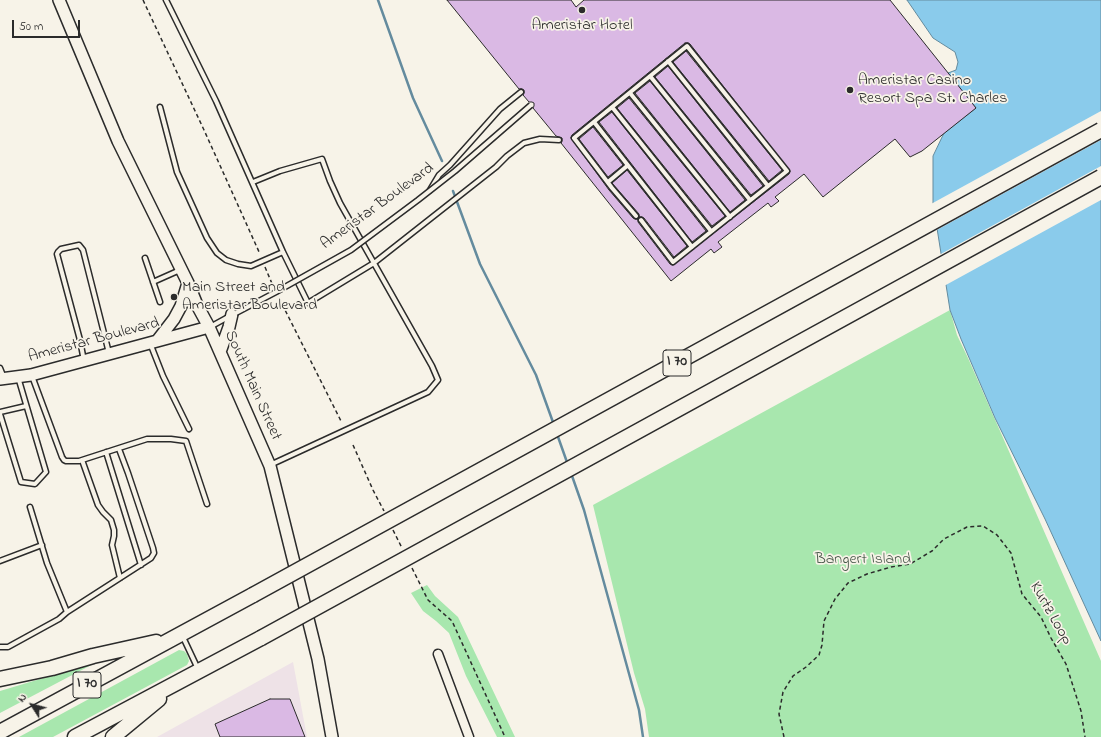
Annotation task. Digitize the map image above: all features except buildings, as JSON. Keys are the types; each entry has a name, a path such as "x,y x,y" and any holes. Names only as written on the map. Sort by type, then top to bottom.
{"highway":[{"name":"I 70","path":"0,732 1101,130"},
{"name":"I 70","path":"75,737 261,638 1101,177"},
{"path":"0,679 52,668 93,656 178,636"},
{"path":"113,737 182,680"}],"street":[{"name":"South Main Street","path":"59,0 118,141 209,327 270,466 318,659 332,737"},
{"path":"154,342 174,319 181,306 188,283"},
{"path":"220,352 234,314"},
{"name":"Ameristar Boulevard","path":"1,375 18,377 32,375 209,327"},
{"path":"438,654 469,737"}],"lane":[{"path":"166,0 216,101 283,252 308,303 374,264 524,143 540,140 559,140"},
{"path":"636,216 574,138 687,46 787,171 673,262 641,220"},
{"path":"668,61 768,186"},
{"path":"650,76 750,200"},
{"path":"429,192 438,175 450,165 500,109 521,92"},
{"path":"630,93 730,216"},
{"name":"Ameristar Boulevard","path":"209,327 351,250 429,192 531,105"},
{"path":"160,107 177,172 207,238 217,253 226,260 252,266 283,252"},
{"path":"612,107 711,231"},
{"path":"594,122 692,247"},
{"path":"253,182 280,171 322,159 340,204 432,366 438,380 428,392 270,466"},
{"path":"608,182 628,166"},
{"path":"84,361 80,340 57,254 61,249 79,245 83,250 109,354"},
{"path":"145,258 160,302"},
{"path":"153,282 181,270"},
{"path":"154,342 163,376 189,429"},
{"path":"32,375 62,457 66,461 82,460 147,439 171,439 186,441 207,504"},
{"path":"18,377 46,472 35,484 21,482 0,413 26,406"},
{"path":"0,647 8,647 19,642 59,619 67,612 152,558 154,554 153,548 119,449"},
{"path":"106,452 141,565"},
{"path":"82,460 98,505 111,520 114,530 112,545 120,578"},
{"path":"30,507 51,574 67,612"},
{"path":"0,561 42,545"},
{"path":"178,636 199,671"}],"path":[{"path":"143,0 207,136 276,292 342,423"},
{"path":"353,445 386,516"},
{"name":"Kurtz Loop","path":"784,737 779,714 783,692 793,676 806,667 819,654 822,645 824,621 835,598 848,584 867,574 891,567 910,564 932,551 944,539 967,527 983,526 997,535 1010,553 1022,594 1041,617 1066,664 1082,711 1085,737"},
{"path":"393,530 404,551"},
{"path":"410,565 428,600 452,621 505,737"}],"shaded area":[{"path":"293,662 307,737 157,737"}],"green space":[{"name":"Bangert Island","path":"950,310 957,335 1101,661 1101,737 649,737 645,709 634,673 593,505"},
{"path":"427,585 435,596 458,617 515,737 497,737 466,676 449,633 423,611 411,593"},
{"path":"179,650 184,651 187,654 189,661 187,665 53,737 19,737"},
{"path":"97,662 0,713 0,691"}],"water":[{"path":"907,0 1101,0 1101,641 1045,519 995,418 950,310 933,203 933,156 944,133 976,108 948,73 956,70 958,62 955,52 933,38"}],"pier":[{"path":"1101,111 1101,140 935,231 931,204"},
{"path":"1101,166 1101,200 944,286 939,255"}],"waterway":[{"path":"378,0 413,98 442,161"},
{"path":"453,191 480,264 536,375 554,425"},
{"path":"557,434 568,465"},
{"path":"571,473 584,510 639,710 643,737"}],"place":[{"name":"Ameristar Hotel","path":"582,10"},
{"name":"Ameristar Casino Resort Spa St. Charles","path":"850,90"},
{"name":"Main Street and Ameristar Boulevard","path":"174,297"}]}
